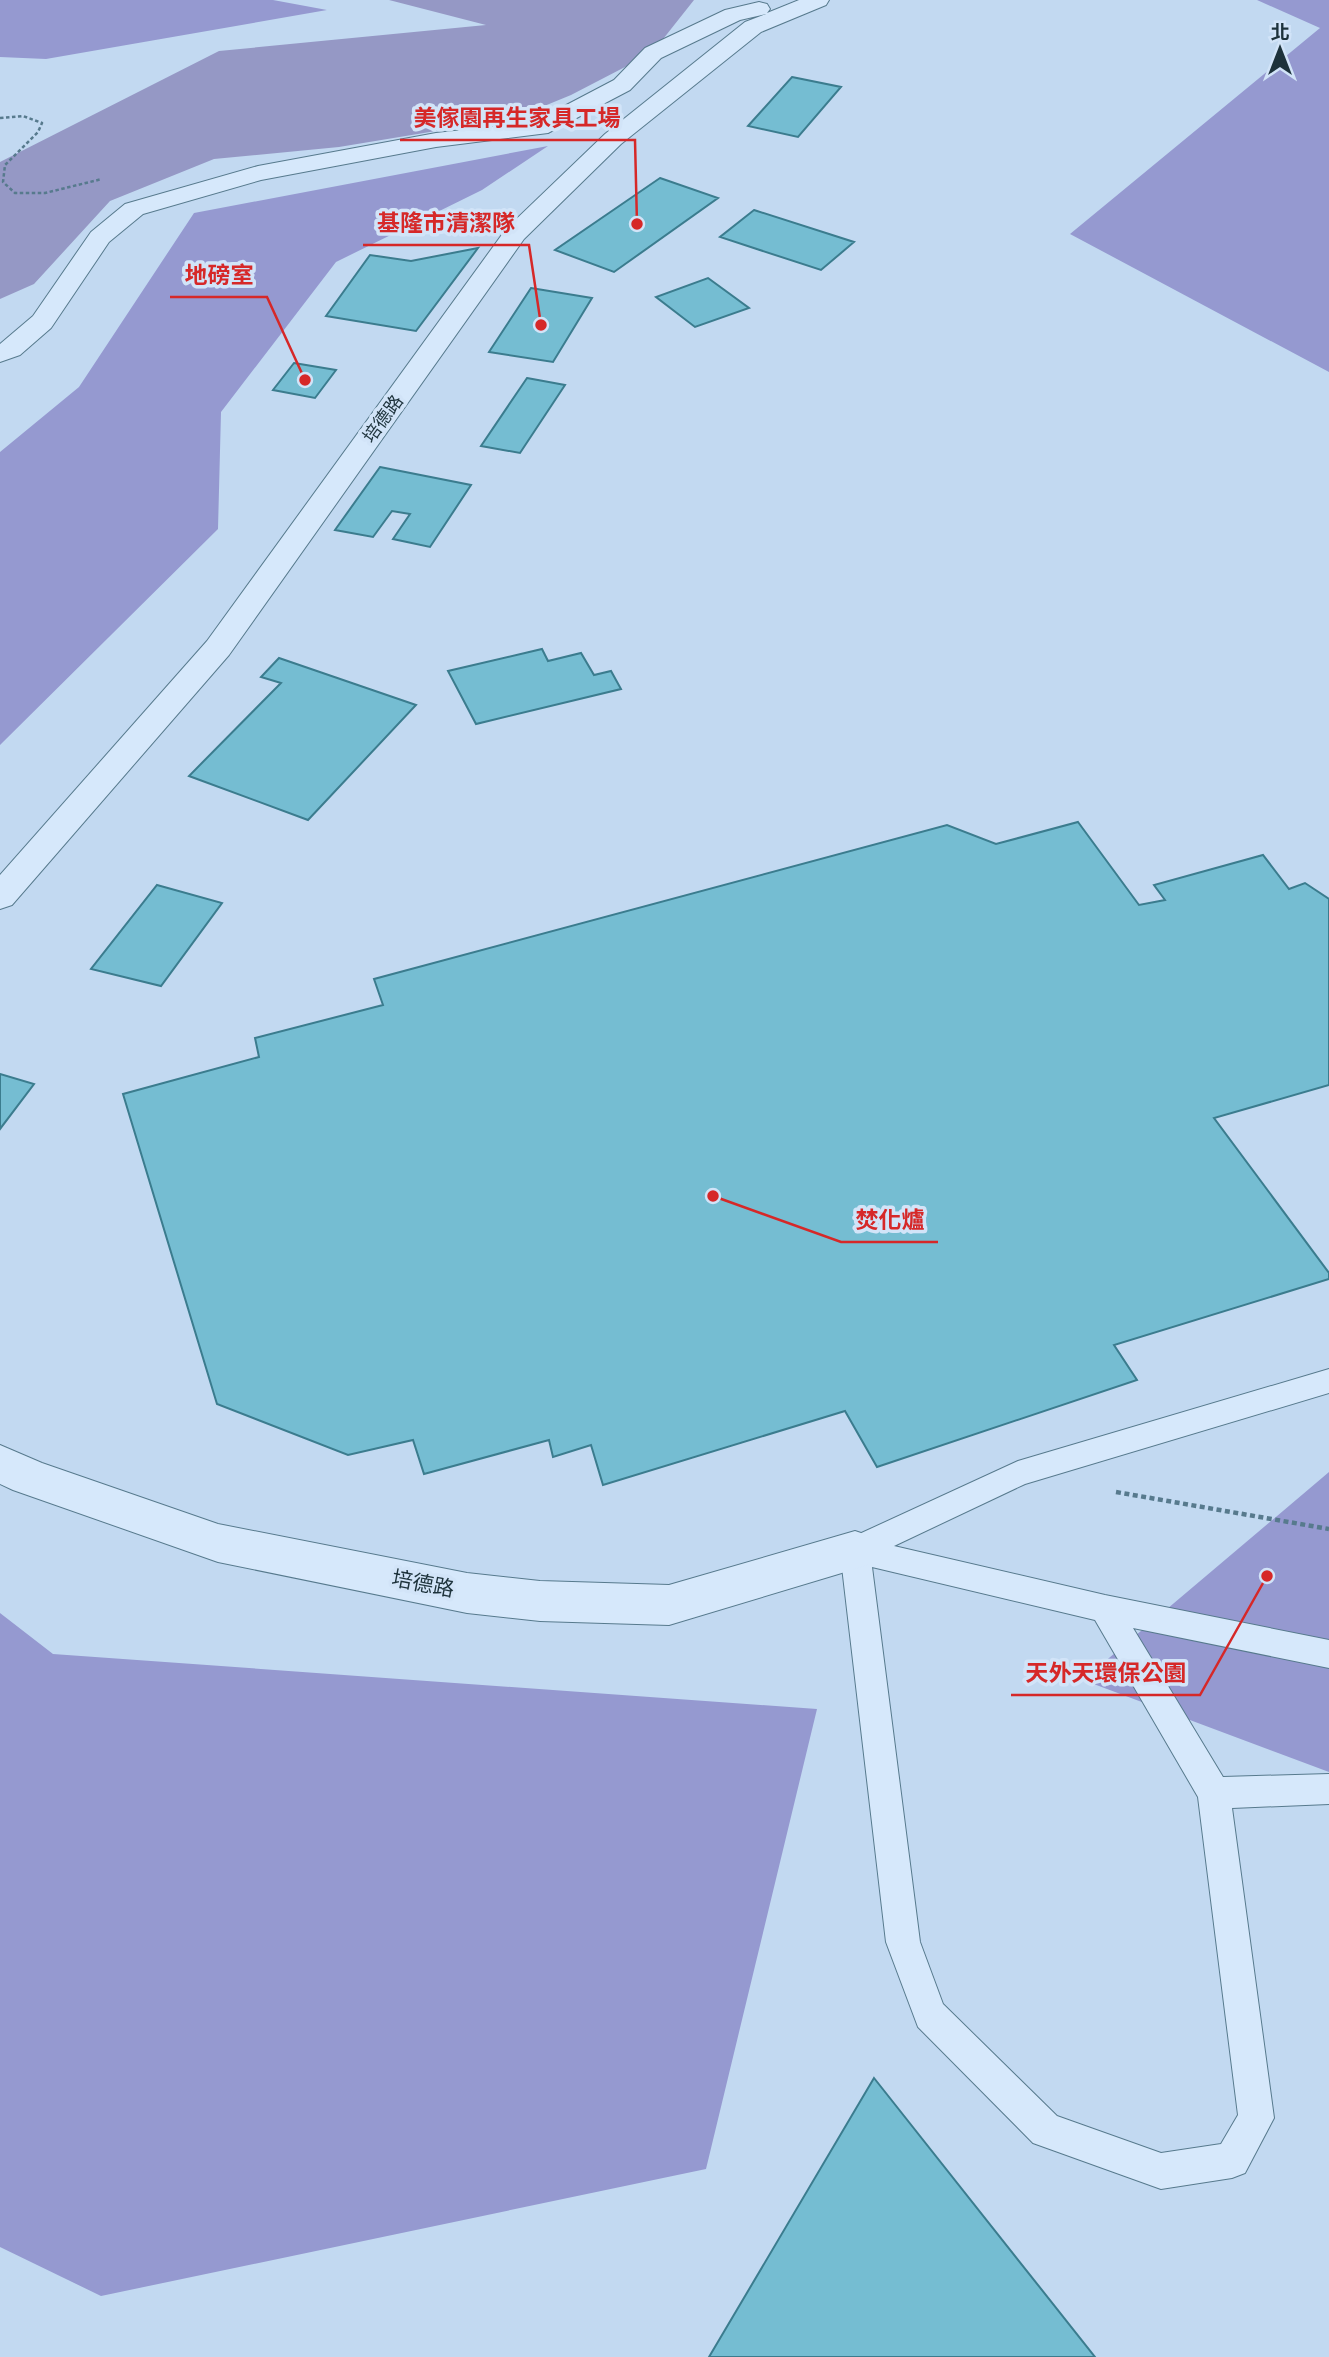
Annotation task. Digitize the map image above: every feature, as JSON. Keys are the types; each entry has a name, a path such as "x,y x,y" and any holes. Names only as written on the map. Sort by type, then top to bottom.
{"street":[{"path":"0,354 11,349 42,322 100,237 134,209 258,173 436,140 540,128 622,85 653,53 733,15 792,0"},
{"name":"培德路","path":"0,897 218,648 515,234 612,139 753,27 818,0"},
{"name":"培德路","path":"0,1463 28,1477 218,1543 467,1593 540,1601 669,1605 855,1550"}],"lane":[{"path":"855,1550 1018,1474 1329,1381"},
{"path":"855,1550 1105,1609 1329,1654"},
{"path":"855,1550 903,1942 930,2015 1046,2130 1161,2172 1231,2160 1256,2118 1214,1793 1105,1609"},
{"path":"1214,1793 1329,1789"}],"path":[{"path":"0,118 23,116 42,123 38,132 5,166 3,182 15,193 45,193 106,178"},
{"path":"1113,1491 1329,1529"}],"shaded area":[{"path":"0,0 273,0 327,10 46,59 0,57"},
{"path":"389,0 694,0 652,53 571,95 515,118 339,147 214,159 110,201 34,284 0,299 0,162 219,51 486,25"},
{"path":"1257,0 1329,0 1329,372 1070,234 1320,28"},
{"path":"548,146 482,190 336,262 221,412 218,529 0,745 0,452 79,387 194,213"},
{"path":"1329,1472 1329,1772 1083,1680"},
{"path":"0,1613 53,1654 817,1709 706,2169 101,2296 0,2247"}],"building":[{"path":"792,77 841,87 798,137 748,126"},
{"path":"660,178 718,198 614,272 555,250"},
{"path":"754,210 854,242 821,270 720,237"},
{"path":"478,248 416,331 326,316 370,255 411,261"},
{"path":"708,278 749,308 695,327 656,297"},
{"path":"531,288 592,298 553,362 489,352"},
{"path":"294,363 336,370 315,398 273,390"},
{"path":"527,378 565,385 520,453 481,446"},
{"path":"380,467 471,485 430,547 393,539 410,514 392,511 373,537 335,530"},
{"path":"542,649 548,661 581,653 594,675 611,671 621,689 476,724 448,671"},
{"path":"279,658 416,705 308,820 189,776 281,683 261,677"},
{"path":"1078,822 1139,905 1165,900 1154,885 1263,855 1289,889 1305,883 1329,899 1329,1085 1214,1118 1329,1273 1329,1279 1114,1345 1137,1380 877,1467 845,1411 603,1485 591,1445 553,1457 549,1440 424,1474 413,1440 348,1455 217,1404 123,1094 259,1057 255,1038 383,1005 374,979 947,825 996,844"},
{"path":"157,885 222,903 161,986 91,969"},
{"path":"0,1074 34,1084 0,1129"},
{"path":"874,2078 1095,2357 709,2357"}],"place":[{"name":"美傢園再生家具工場","path":"637,224"},
{"name":"基隆市清潔隊","path":"541,325"},
{"name":"地磅室","path":"305,380"},
{"name":"焚化爐","path":"713,1196"},
{"name":"天外天環保公園","path":"1267,1576"}]}
